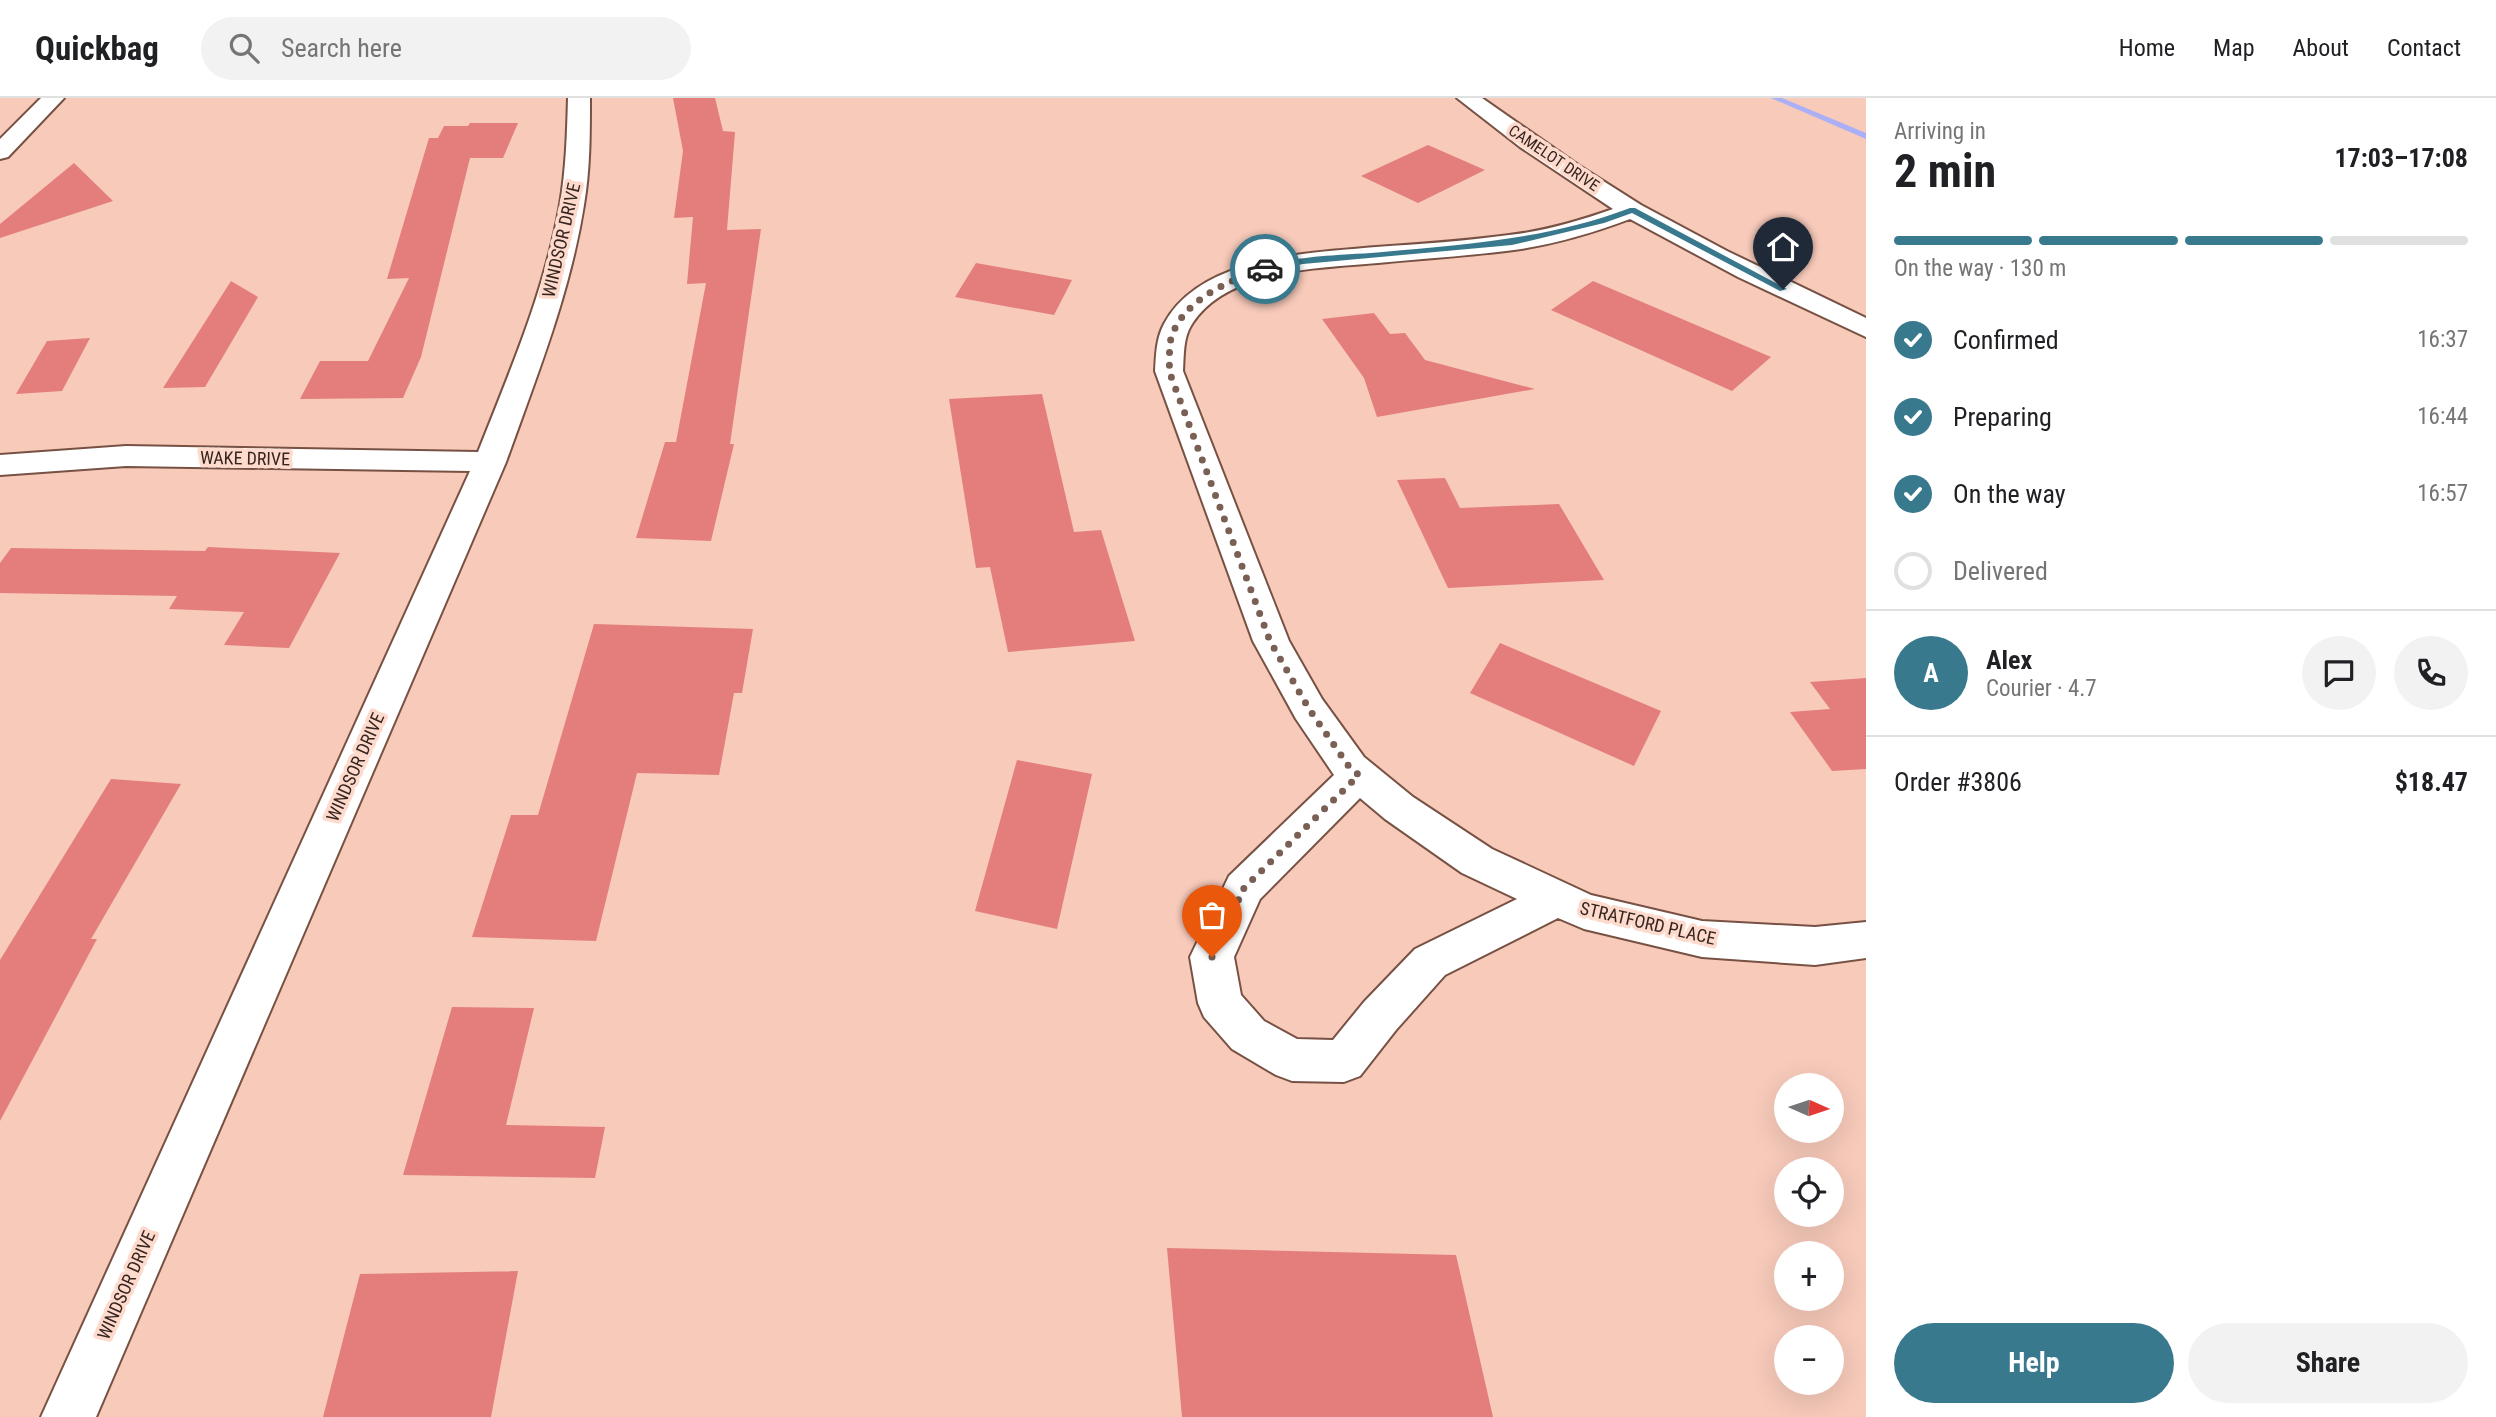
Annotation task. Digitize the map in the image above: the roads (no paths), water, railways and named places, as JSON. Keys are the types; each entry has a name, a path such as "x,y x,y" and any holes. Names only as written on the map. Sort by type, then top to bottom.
{"street":[{"path":"0,152 52,98"},
{"name":"WINDSOR DRIVE","path":"68,1417 490,462 528,361 556,272 572,205 579,141 579,98"},
{"name":"CAMELOT DRIVE","path":"1468,98 1552,159 1632,210 1866,329"},
{"name":"STRATFORD PLACE","path":"1632,210 1589,225 1512,242 1303,261 1271,267 1227,283 1206,296 1181,319 1170,342 1169,371 1270,641 1309,709 1350,768 1399,808 1477,861 1584,911 1702,939 1815,946 1866,940"},
{"name":"WAKE DRIVE","path":"0,465 126,456 490,462"},
{"name":"STRATFORD PLACE","path":"1359,775 1244,888 1212,957 1220,1003 1248,1035 1292,1060 1344,1061 1380,1016 1430,962 1557,898"}],"waterway":[{"path":"1775,98 1866,136"}]}
